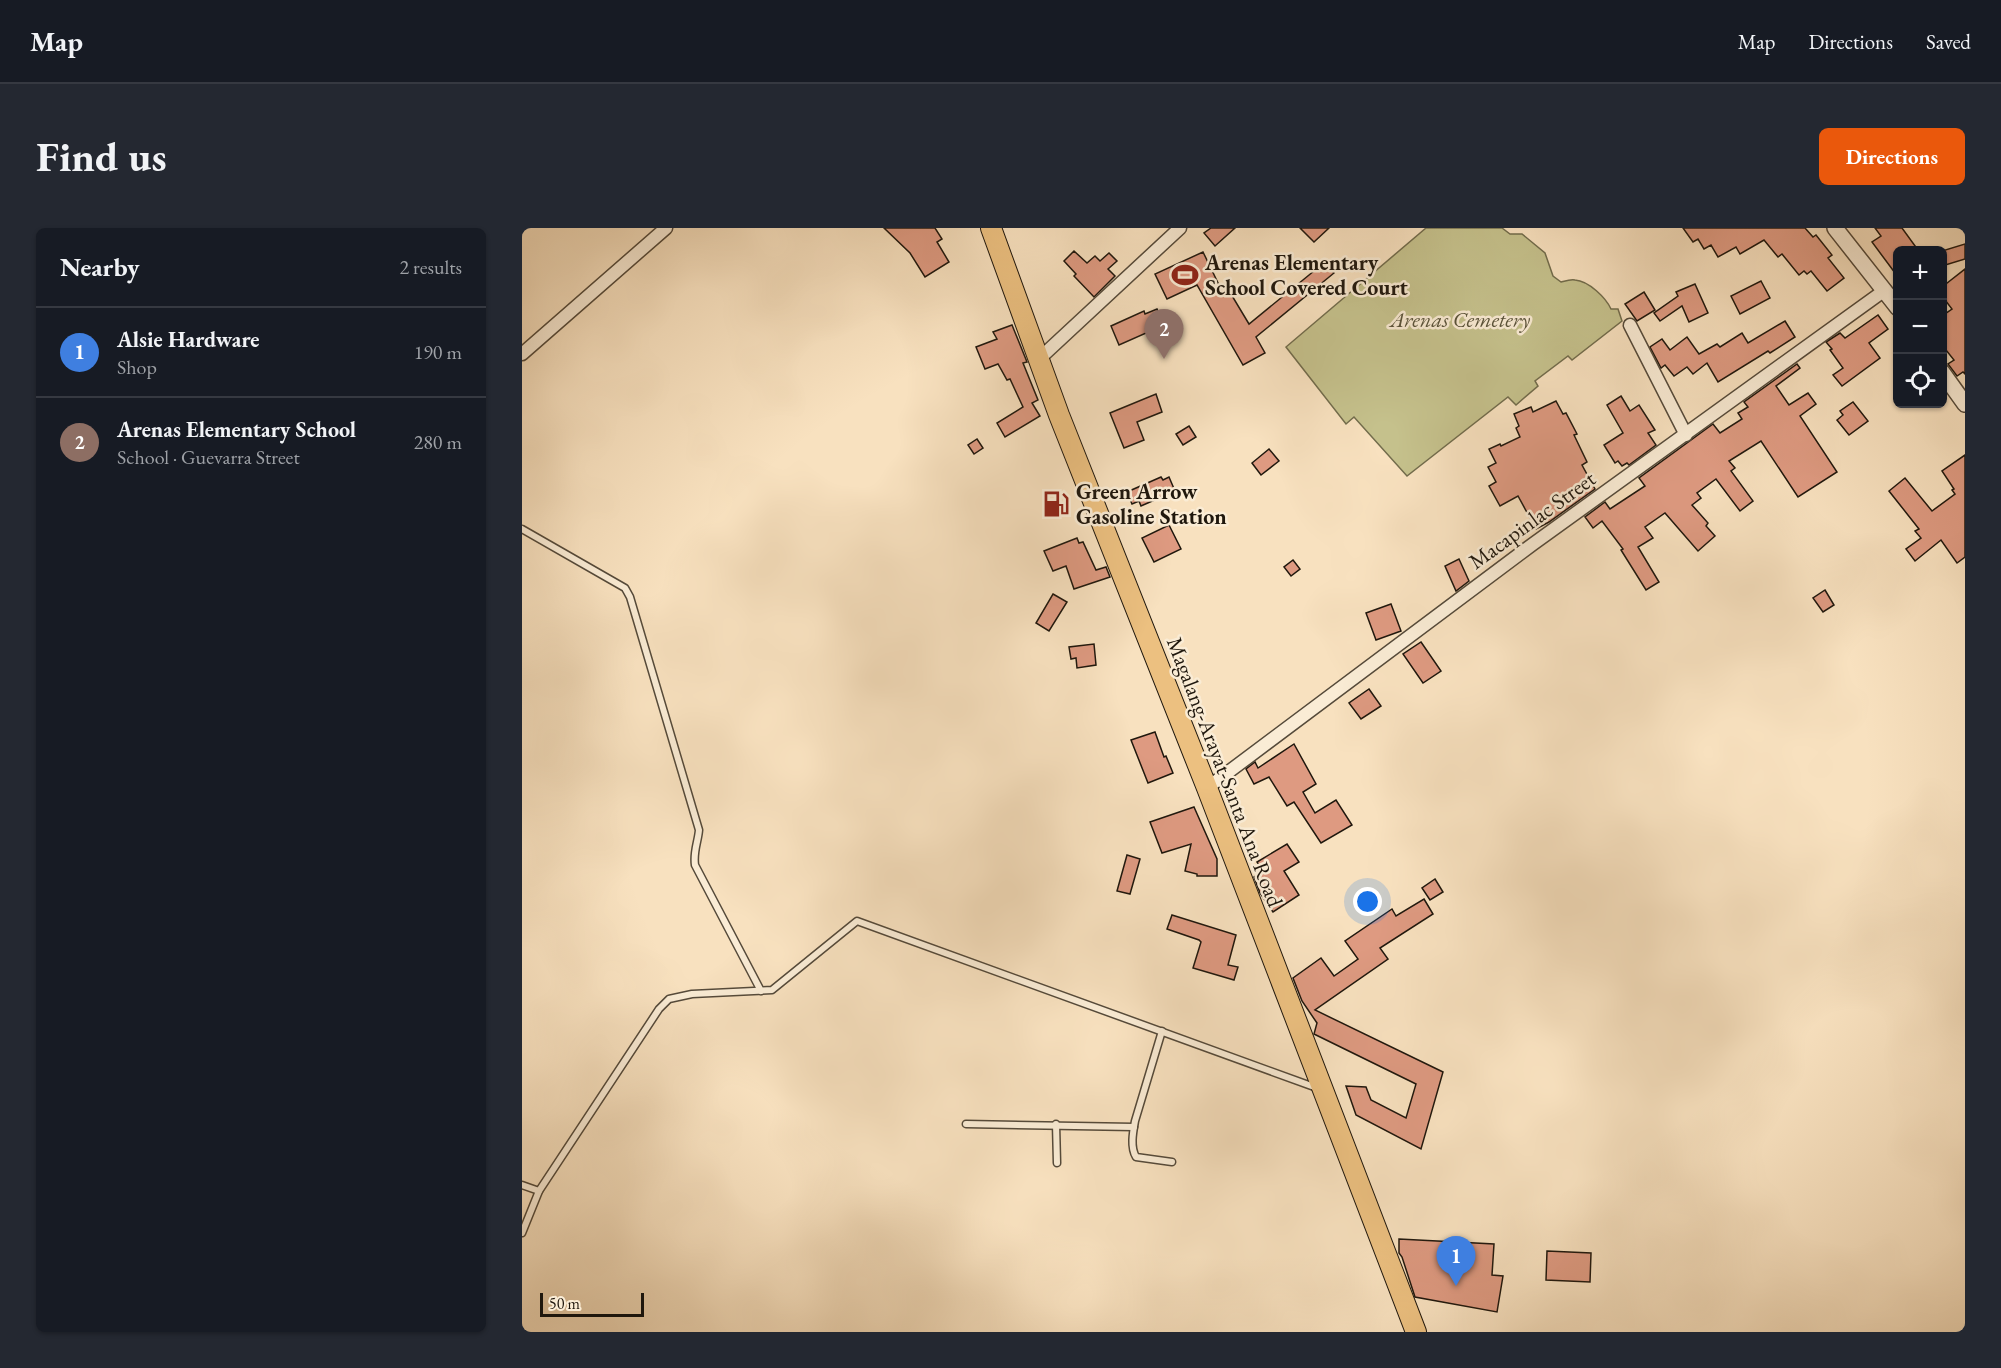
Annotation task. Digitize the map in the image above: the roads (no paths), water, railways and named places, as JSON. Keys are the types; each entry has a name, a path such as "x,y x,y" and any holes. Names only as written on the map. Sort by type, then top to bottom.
{"main road":[{"name":"Magalang-Arayat-Santa Ana Road","path":"992,228 1039,359 1416,1332"}],"street":[{"path":"522,354 666,228"},
{"path":"1039,359 1180,228"},
{"path":"1835,228 1893,301"},
{"name":"Macapinlac Street","path":"1207,788 1533,544 1885,290"},
{"path":"1630,325 1686,435"},
{"path":"1947,379 1965,404"}],"lane":[{"path":"522,529 625,588 630,597 699,830 693,854 695,865 761,991"},
{"path":"522,1233 539,1191 659,1009 669,999 692,994 772,990 856,921 1323,1090"},
{"path":"1162,1031 1134,1126 1133,1153 1136,1157 1172,1162"},
{"path":"966,1124 1134,1126"},
{"path":"1056,1124 1057,1162"},
{"path":"522,1185 539,1191"}],"place":[{"name":"Arenas Elementary School Covered Court","path":"1185,275"},
{"name":"Arenas Elementary School","path":"1164,359"},
{"name":"Green Arrow Gasoline Station","path":"1056,504"},
{"name":"Alsie Hardware","path":"1456,1286"}],"park label":[{"name":"Arenas Cemetery","path":"1460,319"}]}
